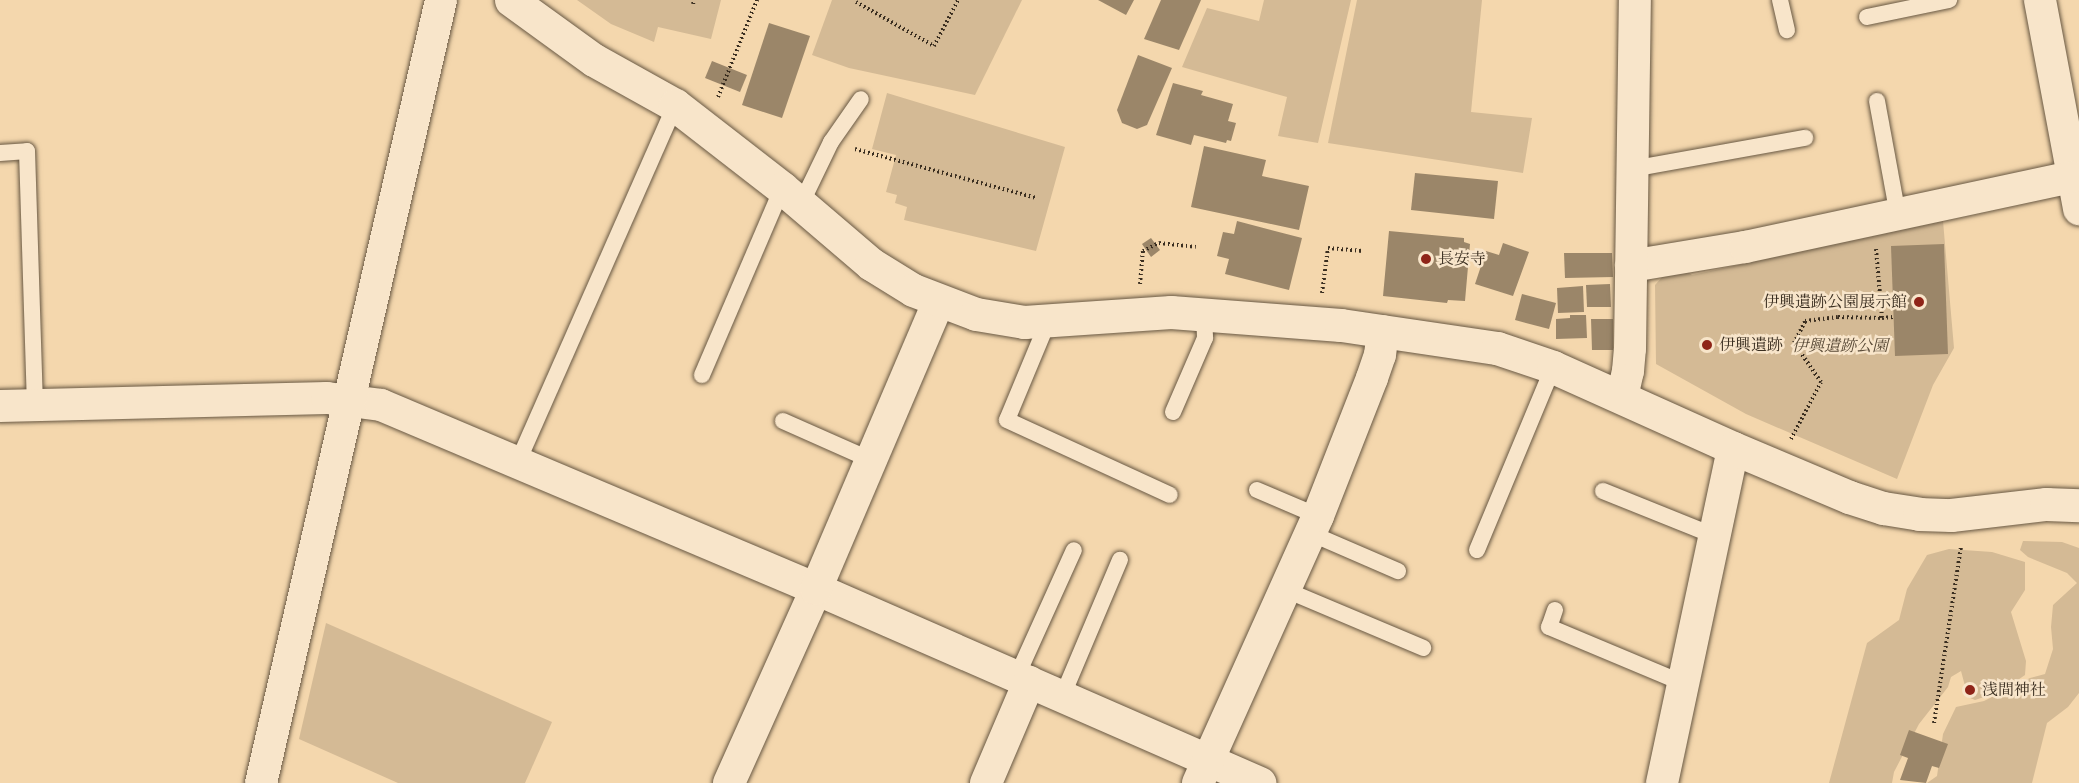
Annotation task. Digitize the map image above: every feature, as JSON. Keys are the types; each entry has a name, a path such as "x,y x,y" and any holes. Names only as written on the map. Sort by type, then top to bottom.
{"street":[{"path":"261,783 441,0"},
{"path":"511,0 594,60 675,105 791,196 871,264 893,279 939,301 998,320 1130,313 1204,315 1383,331 1497,348 1554,367 1733,448 1850,497 1883,508 1919,514 1984,512 2046,504 2079,505"},
{"path":"1622,397 1628,371 1635,0"},
{"path":"2040,0 2079,209"},
{"path":"1631,266 1745,247 2072,177"},
{"path":"729,783 816,589 939,301"},
{"path":"1203,772 1314,525 1372,378 1380,355 1383,331"},
{"path":"0,406 316,398 381,405 1023,679 1062,697 1203,772 1260,783"},
{"path":"1662,783 1733,448"},
{"path":"986,783 1023,679"}],"lane":[{"path":"1780,0 1787,30"},
{"path":"1867,17 1949,0"},
{"path":"702,375 791,196 861,99"},
{"path":"1877,100 1898,215"},
{"path":"517,464 675,105"},
{"path":"1632,169 1804,138"},
{"path":"0,153 27,152 35,404"},
{"path":"1173,412 1204,338 1204,315"},
{"path":"1049,319 1007,420 1170,495"},
{"path":"1478,550 1554,367"},
{"path":"783,421 871,460"},
{"path":"1257,490 1314,525 1398,571"},
{"path":"1603,491 1715,536"},
{"path":"1023,679 1074,550"},
{"path":"1062,697 1120,560"},
{"path":"1286,590 1423,648"},
{"path":"1555,610 1549,627 1683,683"}],"path":[{"path":"715,103 757,0"},
{"path":"856,2 934,46 958,0"},
{"path":"831,142 1037,198"},
{"path":"1875,242 1882,318"},
{"path":"1140,288 1143,251 1159,243 1196,247"},
{"path":"1321,302 1328,248 1363,251"},
{"path":"1790,442 1821,382 1794,343 1805,321 1838,317 1893,317"},
{"path":"1934,723 1962,539"}],"green space":[{"path":"577,0 721,0 711,39 658,27 654,42 611,24"},
{"path":"832,0 1022,0 975,95 849,68 812,55"},
{"path":"1264,0 1351,0 1318,143 1278,136 1287,97 1182,67 1207,8 1259,21"},
{"path":"1357,0 1482,0 1471,112 1532,118 1523,173 1328,143"},
{"path":"887,93 1065,147 1036,251 904,220 907,207 895,203 897,195 886,192 896,155 872,149"},
{"name":"伊興遺跡公園","path":"1943,221 1954,348 1933,385 1897,479 1746,414 1656,364 1655,285 1664,275 1687,271 1692,275"},
{"path":"2023,541 2062,542 2079,548 2079,693 2068,707 2047,723 2032,783 1927,783 1937,776 1943,734 1956,707 1984,701 2030,678 2045,674 2053,649 2051,627 2053,605 2077,583 2067,573 2028,557 2020,550"},
{"path":"1949,549 1992,552 2025,562 2025,590 2011,612 2026,661 2025,675 2002,691 1975,700 1968,697 1961,671 1951,677 1948,687 1919,724 1894,772 1892,783 1829,783 1867,643 1899,620 1907,589 1927,555"},
{"path":"326,623 552,722 525,783 398,783 299,739"}],"building":[{"path":"1098,0 1134,0 1126,15"},
{"path":"1161,0 1201,0 1179,50 1144,39"},
{"path":"769,23 810,36 782,118 742,105"},
{"path":"1138,55 1172,68 1147,125 1137,129 1122,123 1117,110"},
{"path":"712,61 747,75 740,92 705,78"},
{"path":"1173,83 1203,91 1201,95 1233,104 1228,121 1236,123 1231,141 1227,140 1226,143 1194,135 1191,145 1156,135"},
{"path":"1204,146 1266,160 1262,176 1309,186 1299,230 1191,207"},
{"path":"1415,173 1498,181 1494,219 1411,210"},
{"path":"1237,221 1302,238 1289,290 1225,274 1229,259 1217,256 1223,232 1234,234"},
{"path":"1389,231 1464,238 1464,242 1470,244 1465,301 1448,300 1447,303 1383,296"},
{"path":"1151,238 1160,250 1151,257 1142,244"},
{"path":"1503,243 1529,252 1513,296 1475,284 1486,251 1499,255"},
{"path":"1944,244 1948,354 1895,356 1891,246"},
{"path":"1564,253 1612,253 1613,277 1565,278"},
{"path":"1610,284 1611,307 1587,307 1586,285"},
{"path":"1583,286 1584,312 1558,313 1557,288"},
{"path":"1522,294 1556,303 1549,329 1515,320"},
{"path":"1570,315 1586,315 1587,338 1556,339 1556,319 1570,318"},
{"path":"1591,319 1613,319 1613,350 1592,350"},
{"path":"1909,730 1948,744 1939,768 1932,766 1926,783 1900,780 1908,758 1900,755"}],"place":[{"name":"長安寺","path":"1426,259"},
{"name":"伊興遺跡公園展示館","path":"1919,302"},
{"name":"伊興遺跡","path":"1707,345"},
{"name":"浅間神社","path":"1970,690"}]}
